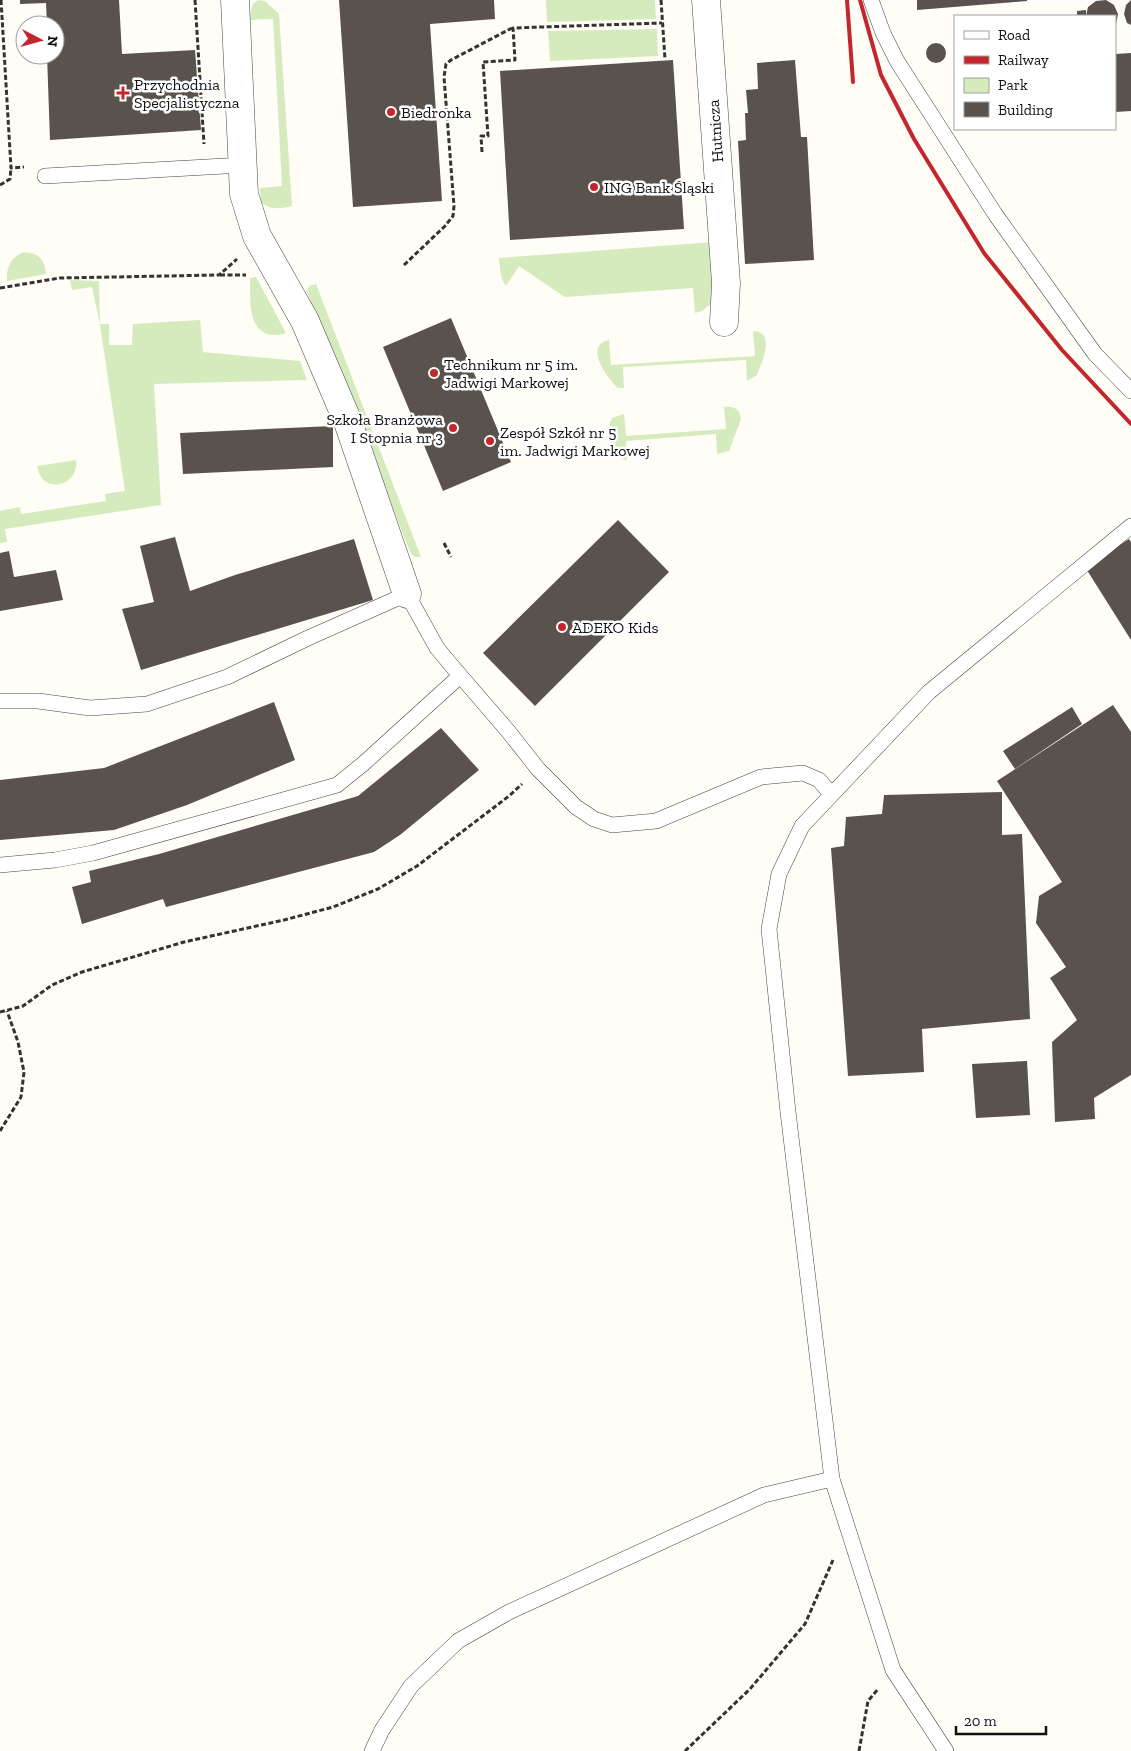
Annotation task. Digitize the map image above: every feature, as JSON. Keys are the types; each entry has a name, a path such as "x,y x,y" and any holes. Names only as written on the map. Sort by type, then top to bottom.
{"street":[{"path":"235,0 244,194 254,229 298,307 315,343 354,438 407,594"},
{"name":"Hutnicza","path":"706,0 726,283 724,322"}],"lane":[{"path":"872,0 883,33 897,60 995,214 1095,354 1131,391"},
{"path":"45,176 243,164"},
{"path":"946,1751 894,1670 832,1479 788,1112 770,929 779,874 802,826 929,692 1131,526"},
{"path":"0,701 38,701 90,708 147,704 227,677 407,594 437,648 460,676 538,769 576,807 594,819 612,825 656,821 761,777 804,773 819,780 831,794"},
{"path":"0,865 93,854 337,784 363,764 460,676"},
{"path":"372,1751 382,1730 411,1686 458,1641 509,1612 764,1495 832,1479"}],"path":[{"path":"0,185 10,179 11,168 1,0"},
{"path":"195,0 206,166"},
{"path":"661,0 665,59"},
{"path":"404,264 445,226 453,216 454,206 444,77 446,64 513,28 662,23"},
{"path":"482,152 481,136 488,136 483,62 515,60 513,28"},
{"path":"11,168 29,167 45,176"},
{"path":"219,275 239,257"},
{"path":"0,288 60,278 252,275"},
{"path":"444,543 451,557"},
{"path":"0,1012 23,1006 52,985 82,972 184,942 333,907 378,889 416,866 509,796 538,769"},
{"path":"0,1131 21,1097 24,1072 18,1042 7,1011"},
{"path":"685,1751 750,1689 805,1624 833,1562 846,1521"},
{"path":"859,1751 868,1701 894,1670"}],"green space":[{"path":"259,0 265,1 279,14 292,206 279,208 272,208 261,203 260,188 282,186 273,19 250,20 252,6"},
{"path":"546,0 655,0 656,19 547,22"},
{"path":"657,29 658,56 550,61 548,31"},
{"path":"714,242 713,302 702,311 695,313 693,288 565,297 519,266 506,286 500,269 499,258"},
{"path":"24,252 34,254 43,261 46,274 7,281 7,271 10,263 19,254"},
{"path":"256,277 286,333 271,335 257,327 252,312 250,294 250,278"},
{"path":"70,280 99,281 100,324 109,324 109,345 132,345 133,324 200,320 203,352 300,361 307,380 154,384 161,505 5,529 7,542 0,543 0,511 20,507 21,514 106,501 105,494 125,491 100,325 92,287 72,290"},
{"path":"316,284 421,557 415,557 411,554 307,292 309,286"},
{"path":"753,331 760,333 764,337 766,349 757,375 747,381 746,360 623,367 624,388 618,388 603,370 598,355 598,348 601,343 609,340 611,365 755,356"},
{"path":"724,407 736,409 741,419 729,451 717,454 716,434 626,441 627,460 616,455 611,446 610,422 612,418 624,414 626,436 726,429"},
{"path":"76,460 76,469 72,476 60,484 46,482 40,476 37,466"}],"building":[{"name":"Przychodnia Specjalistyczna","path":"20,0 119,0 122,54 195,50 201,130 50,140 47,65 65,65 65,15 47,15 46,3 20,4"},
{"name":"Biedronka","path":"339,0 494,0 495,19 430,24 442,201 353,207"},
{"path":"917,0 1027,0 1027,1 917,10"},
{"path":"1106,0 1114,5 1118,14 1116,24 1116,15 1086,15 1088,7 1096,1"},
{"path":"1131,0 1131,25 1127,23 1124,14 1126,5"},
{"path":"1086,10 1086,15 1077,15 1077,11"},
{"path":"936,43 943,46 946,53 943,60 936,63 929,60 926,53 929,46"},
{"path":"1131,53 1131,111 1116,112 1116,54"},
{"name":"ING Bank Śląski","path":"673,60 684,229 510,240 500,71"},
{"path":"795,60 801,137 807,137 814,260 745,264 738,141 746,140 745,113 748,113 746,90 758,89 757,63"},
{"path":"451,318 511,462 443,491 383,347"},
{"path":"333,426 333,467 183,474 180,433"},
{"path":"618,520 669,572 535,706 483,653"},
{"path":"175,537 190,591 235,575 354,539 373,600 141,670 122,609 154,602 140,546"},
{"path":"1129,539 1131,542 1131,640 1085,567"},
{"path":"9,551 14,577 56,570 63,600 0,611 0,553"},
{"path":"274,702 295,760 187,805 114,830 0,840 0,780 104,768"},
{"path":"1113,705 1131,732 1131,1075 1094,1098 1095,1119 1055,1122 1052,1042 1077,1020 1050,978 1066,967 1036,923 1039,896 1062,882 997,781"},
{"path":"1072,707 1082,724 1015,769 1003,751"},
{"path":"441,728 479,770 400,835 374,852 166,907 163,899 82,924 72,887 91,882 89,871 159,854 358,796"},
{"path":"1002,792 1002,835 1022,834 1030,1019 922,1029 924,1072 848,1076 831,848 844,846 846,817 882,814 884,795"},
{"path":"1027,1061 1030,1115 976,1118 972,1064"}],"railway":[{"path":"847,0 853,82"},
{"path":"860,0 881,75 914,139 984,253 1062,350 1131,424"}],"place":[{"name":"Przychodnia Specjalistyczna","path":"123,93"},
{"name":"Biedronka","path":"391,112"},
{"name":"ING Bank Śląski","path":"594,187"},
{"name":"Technikum nr 5 im. Jadwigi Markowej","path":"434,373"},
{"name":"Szkoła Branżowa I Stopnia nr 3","path":"453,428"},
{"name":"Zespół Szkół nr 5 im. Jadwigi Markowej","path":"490,441"},
{"name":"ADEKO Kids","path":"562,627"}]}
